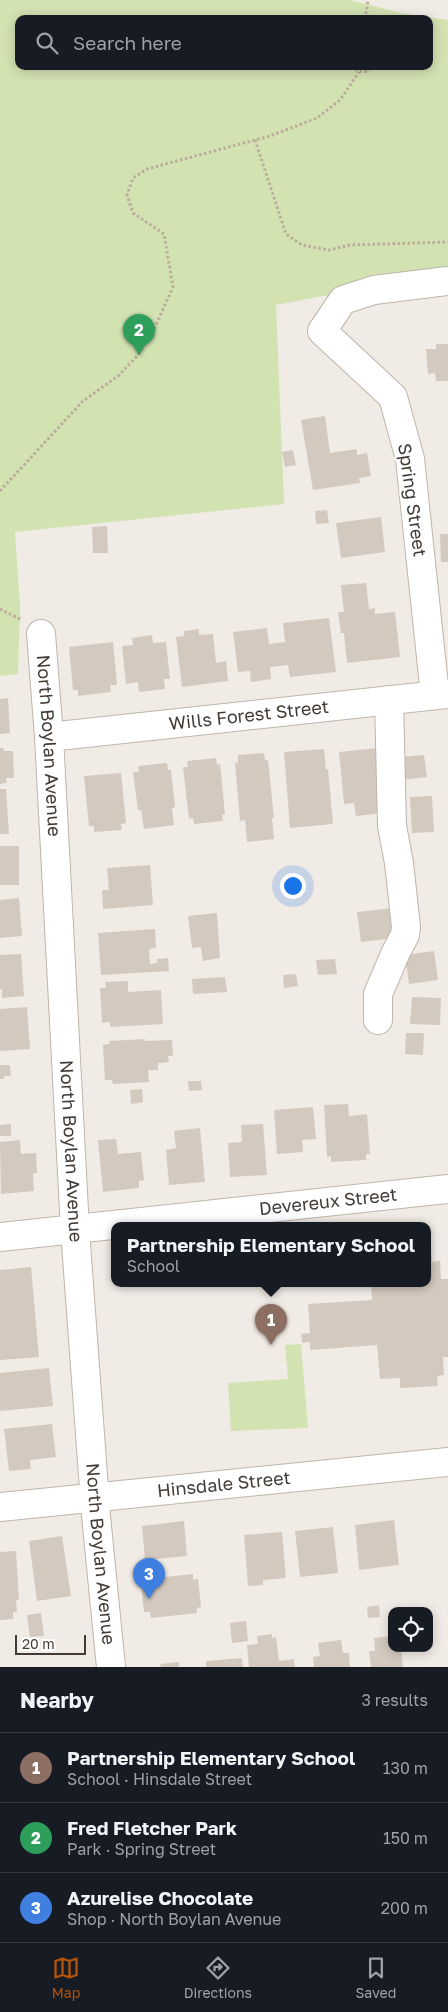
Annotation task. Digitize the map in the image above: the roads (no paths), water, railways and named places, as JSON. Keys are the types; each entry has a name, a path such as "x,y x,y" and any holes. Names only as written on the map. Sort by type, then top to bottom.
{"street":[{"name":"Spring Street","path":"442,694 410,459 393,397 322,331 343,300 374,290 448,281"},
{"name":"North Boylan Avenue","path":"41,634 49,737 75,1230 95,1498 111,1667"},
{"name":"Wills Forest Street","path":"49,737 442,694"},
{"path":"378,1020 378,994 405,935 406,927 400,864 392,826 389,700"},
{"name":"Devereux Street","path":"148,1222 448,1189"},
{"name":"Devereux Street","path":"0,1237 111,1226"},
{"name":"Hinsdale Street","path":"0,1507 448,1462"}],"place":[{"name":"Fred Fletcher Park","path":"139,355"},
{"name":"Partnership Elementary School","path":"271,1345"},
{"name":"Azurelise Chocolate","path":"149,1599"}]}
